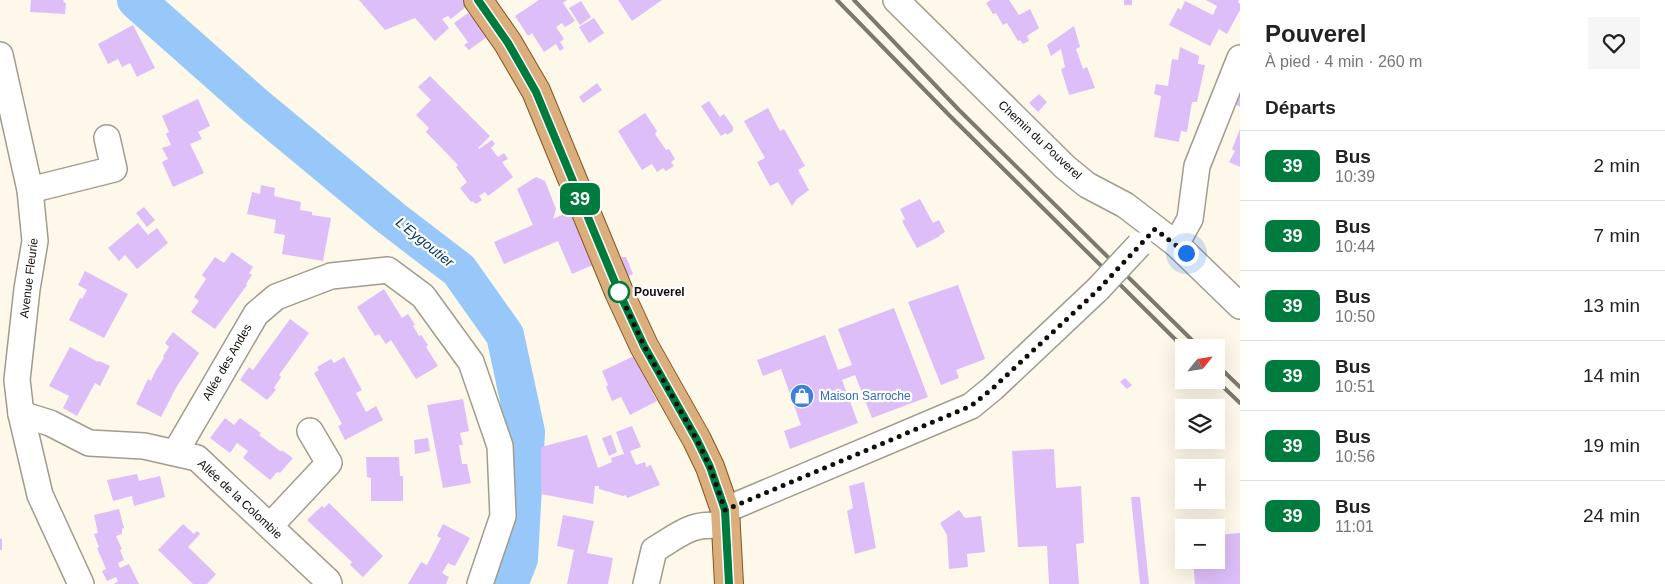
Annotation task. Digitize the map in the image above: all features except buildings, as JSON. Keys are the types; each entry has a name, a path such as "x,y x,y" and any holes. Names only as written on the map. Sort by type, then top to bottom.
{"main road":[{"path":"478,0 508,43 536,92 619,292 644,346 697,440 710,467 726,518 729,584"}],"street":[{"name":"Chemin du Pouverel","path":"896,0 1065,167 1087,185 1125,205 1147,237 1176,244 1236,299"},
{"name":"Avenue Fleurie","path":"0,55 30,190 35,241 27,289 17,380 21,414 40,495 81,584"},
{"path":"1176,244 1190,219 1197,166 1240,58"},
{"path":"30,190 114,169 107,138"},
{"path":"646,584 654,550 682,533 698,525 712,524 726,518 971,406 993,388 1098,290 1147,237"},
{"name":"Allée des Andes","path":"175,453 256,314 276,297 331,276 388,270 423,296 471,362 500,446 503,516 480,584"},
{"name":"Allée de la Colombie","path":"21,414 50,423 89,443 144,446 197,458 329,584"},
{"path":"270,526 329,463 310,431"}],"waterway":[{"name":"L'Eygoutier","path":"136,0 257,107 391,218 459,270 505,335 526,432 519,559 509,584"}],"railway":[{"path":"837,0 950,116 1175,339"},
{"path":"854,0 959,110 1191,339"},
{"path":"1225,373 1240,387"},
{"path":"1225,389 1240,403"}],"bus line":[{"name":"39","path":"478,0 508,43 536,92 619,292 644,346 697,440 710,467 725,510 729,584"}],"place":[{"name":"Pouverel","path":"619,292"},
{"name":"Maison Sarroche","path":"802,396"}],"route":[{"path":"619,292 644,346 697,440 710,467 725,510 971,406 993,388 1098,290 1155,229 1186,253"}]}
